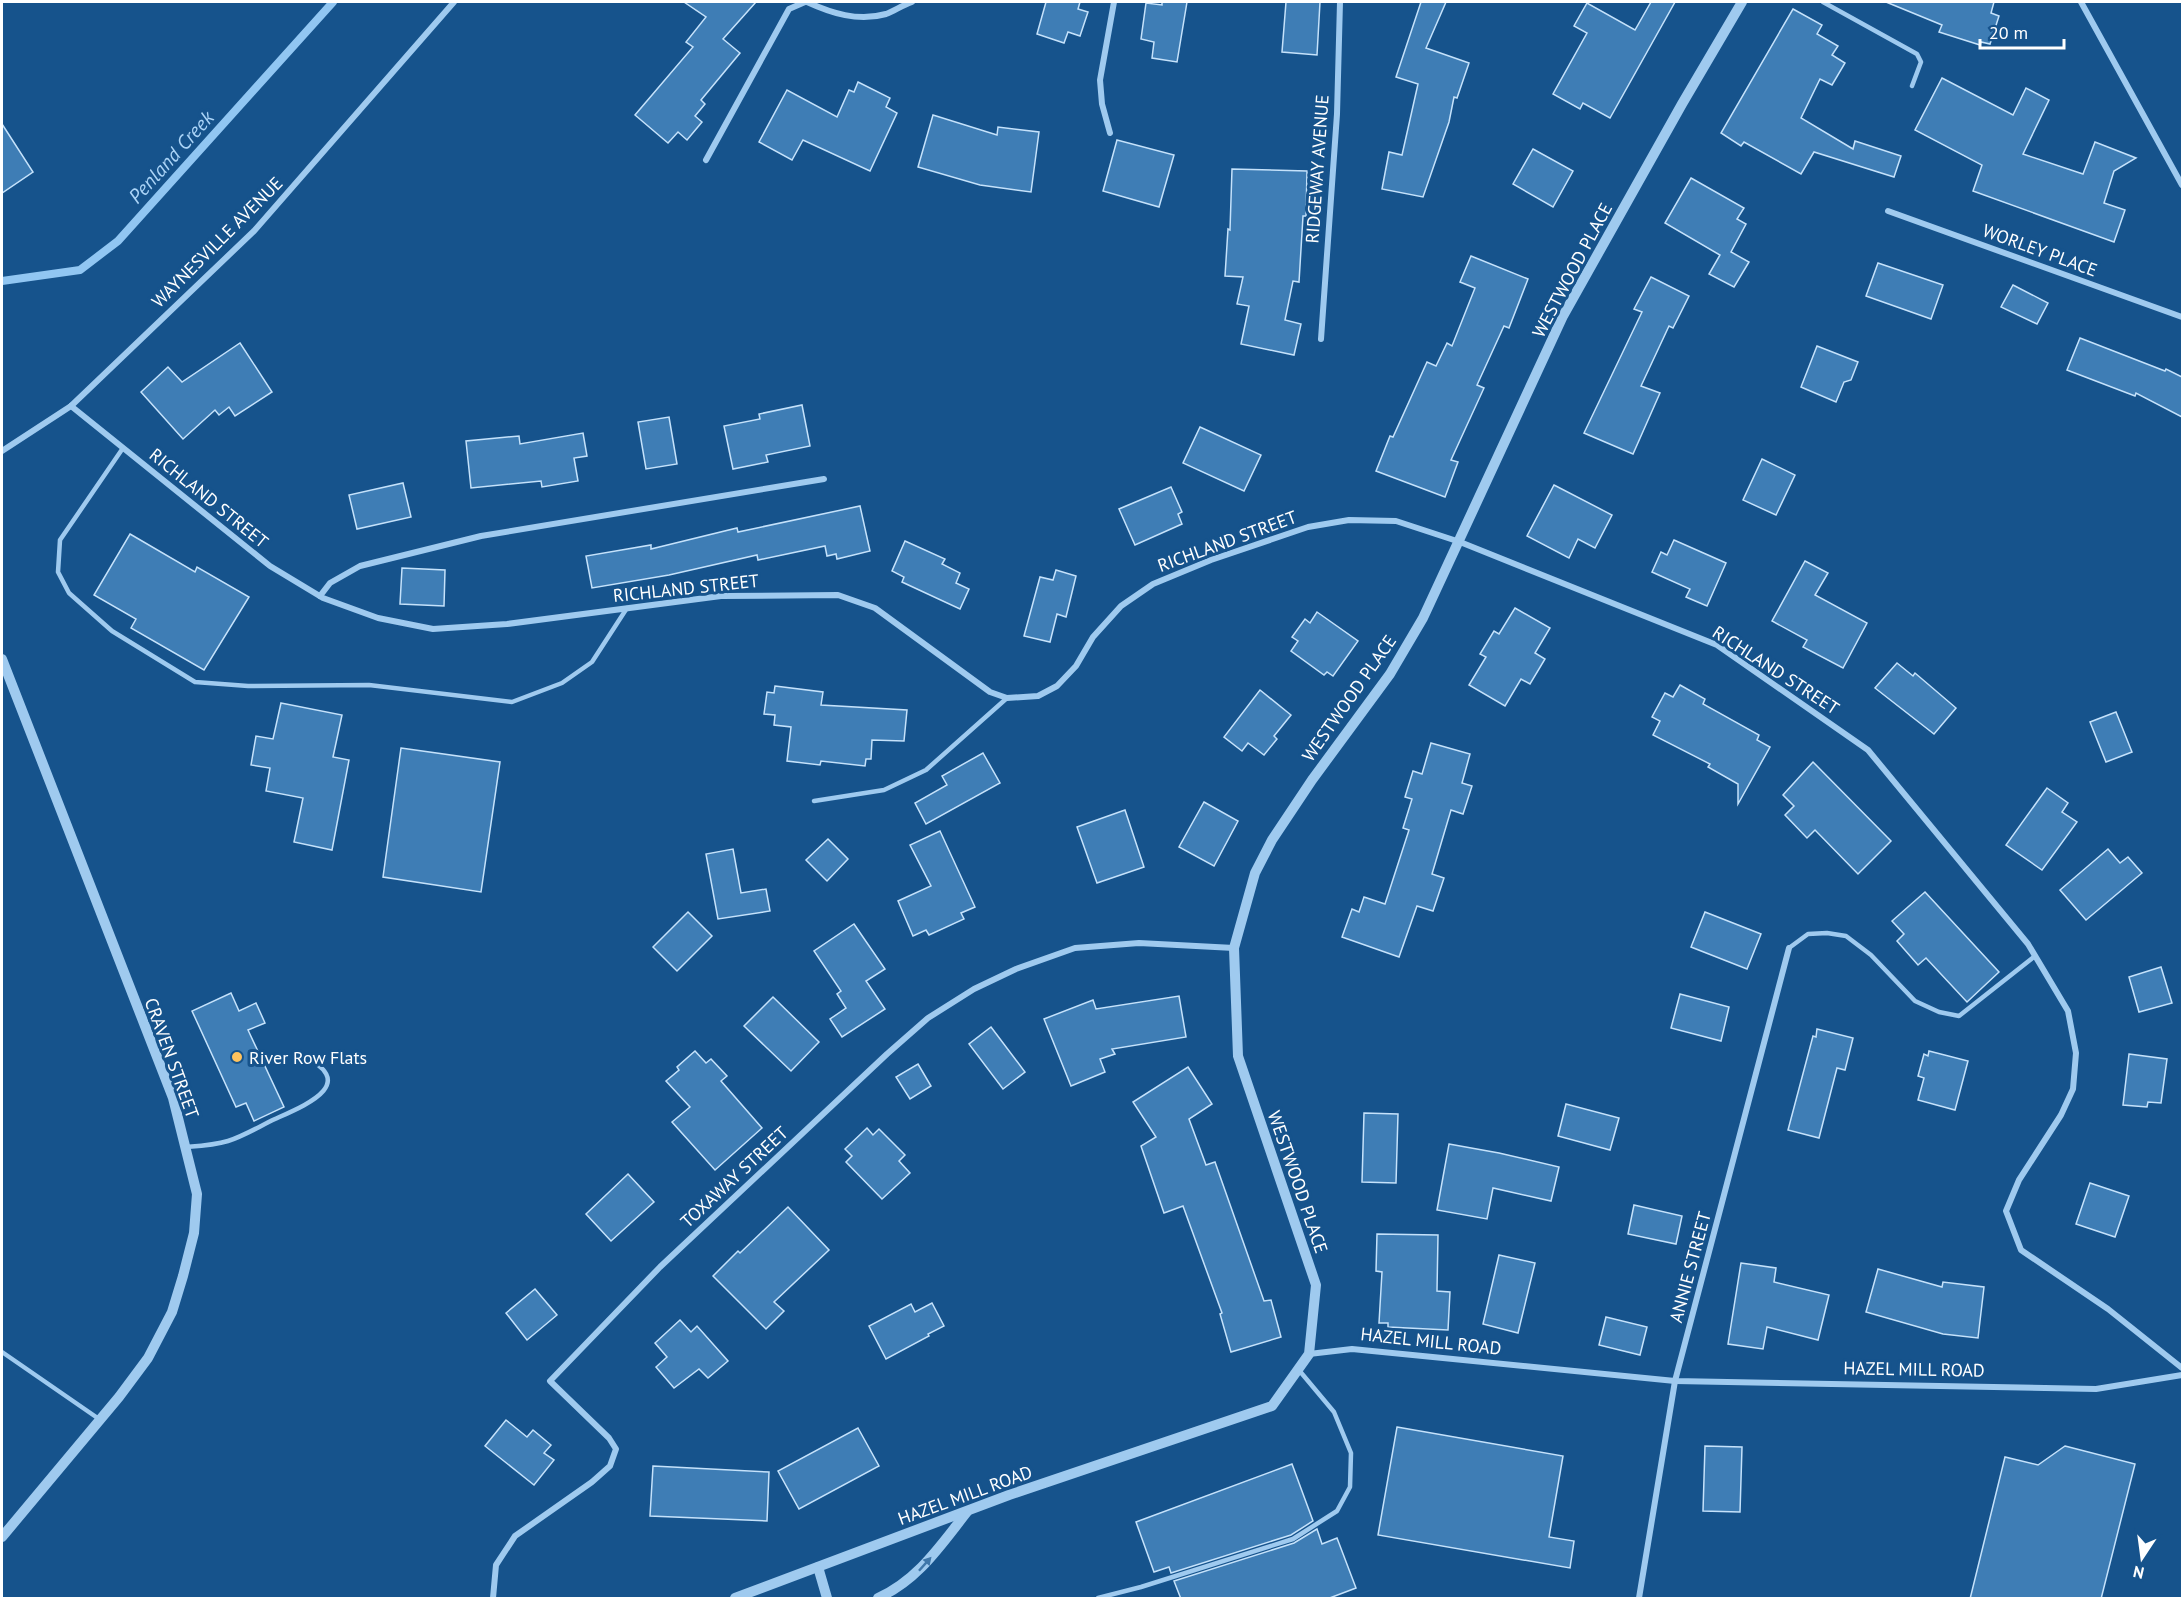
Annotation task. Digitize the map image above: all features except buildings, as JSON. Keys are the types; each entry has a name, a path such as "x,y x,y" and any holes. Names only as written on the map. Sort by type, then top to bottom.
{"street":[{"name":"WAYNESVILLE AVENUE","path":"2,451 71,406 254,231 454,2"},
{"path":"706,160 789,9 806,2 830,13 856,16 885,14 912,2"},
{"path":"1110,133 1102,104 1100,80 1114,2"},
{"name":"RIDGEWAY AVENUE","path":"1321,339 1337,114 1340,2"},
{"name":"WESTWOOD PLACE","path":"1309,1354 1316,1285 1238,1056 1234,948 1255,873 1272,840 1312,780 1390,674 1423,618 1563,316 1742,2"},
{"path":"2081,2 2182,185"},
{"name":"WORLEY PLACE","path":"1888,211 2182,317"},
{"name":"RICHLAND STREET","path":"71,406 270,566 320,596 378,618 432,629 507,624 721,596 838,596 875,608 983,687 1007,699 1038,696 1057,686 1076,666 1093,637 1121,606 1154,584 1308,527 1349,520 1396,521 1460,542 1717,645 1868,750 2028,944 2068,1011 2076,1053 2073,1089 2061,1115 2019,1180 2006,1211 2021,1250 2108,1309 2182,1368"},
{"path":"320,596 330,583 360,566 481,536 824,479"},
{"name":"CRAVEN STREET","path":"2,659 173,1098 197,1194 194,1233 172,1312 148,1358 2,1537"},
{"name":"TOXAWAY STREET","path":"493,1599 496,1565 515,1536 592,1482 610,1466 616,1449 609,1438 550,1381 660,1267 887,1054 928,1018 974,989 1016,969 1075,948 1138,943 1234,948"},
{"name":"ANNIE STREET","path":"1638,1599 1675,1382 1789,948"},
{"name":"HAZEL MILL ROAD","path":"735,1599 969,1511 1272,1406 1309,1354 1352,1349 1675,1382 2096,1389 2182,1375"},
{"path":"878,1599 893,1591 921,1569 969,1511"},
{"path":"818,1567 827,1599"}],"lane":[{"path":"1823,2 1917,54 1921,62 1912,86"},
{"path":"123,448 60,540 58,572 69,593 112,631 195,682 248,686 369,685 512,702 562,683 592,662 627,608"},
{"path":"814,801 884,790 926,770 1007,699"},
{"path":"1789,948 1808,934 1827,933 1846,936 1871,955 1915,1001 1939,1012 1959,1016 2035,956"},
{"path":"185,1148 228,1141 309,1104 324,1092 327,1082 323,1068 301,1054"},
{"path":"2,1352 99,1419"},
{"path":"1098,1599 1293,1539 1337,1511 1350,1487 1351,1453 1334,1412 1298,1369"}],"waterway":[{"name":"Penland Creek","path":"2,281 80,270 118,241 333,2"}],"place":[{"name":"River Row Flats","path":"237,1057"}]}
